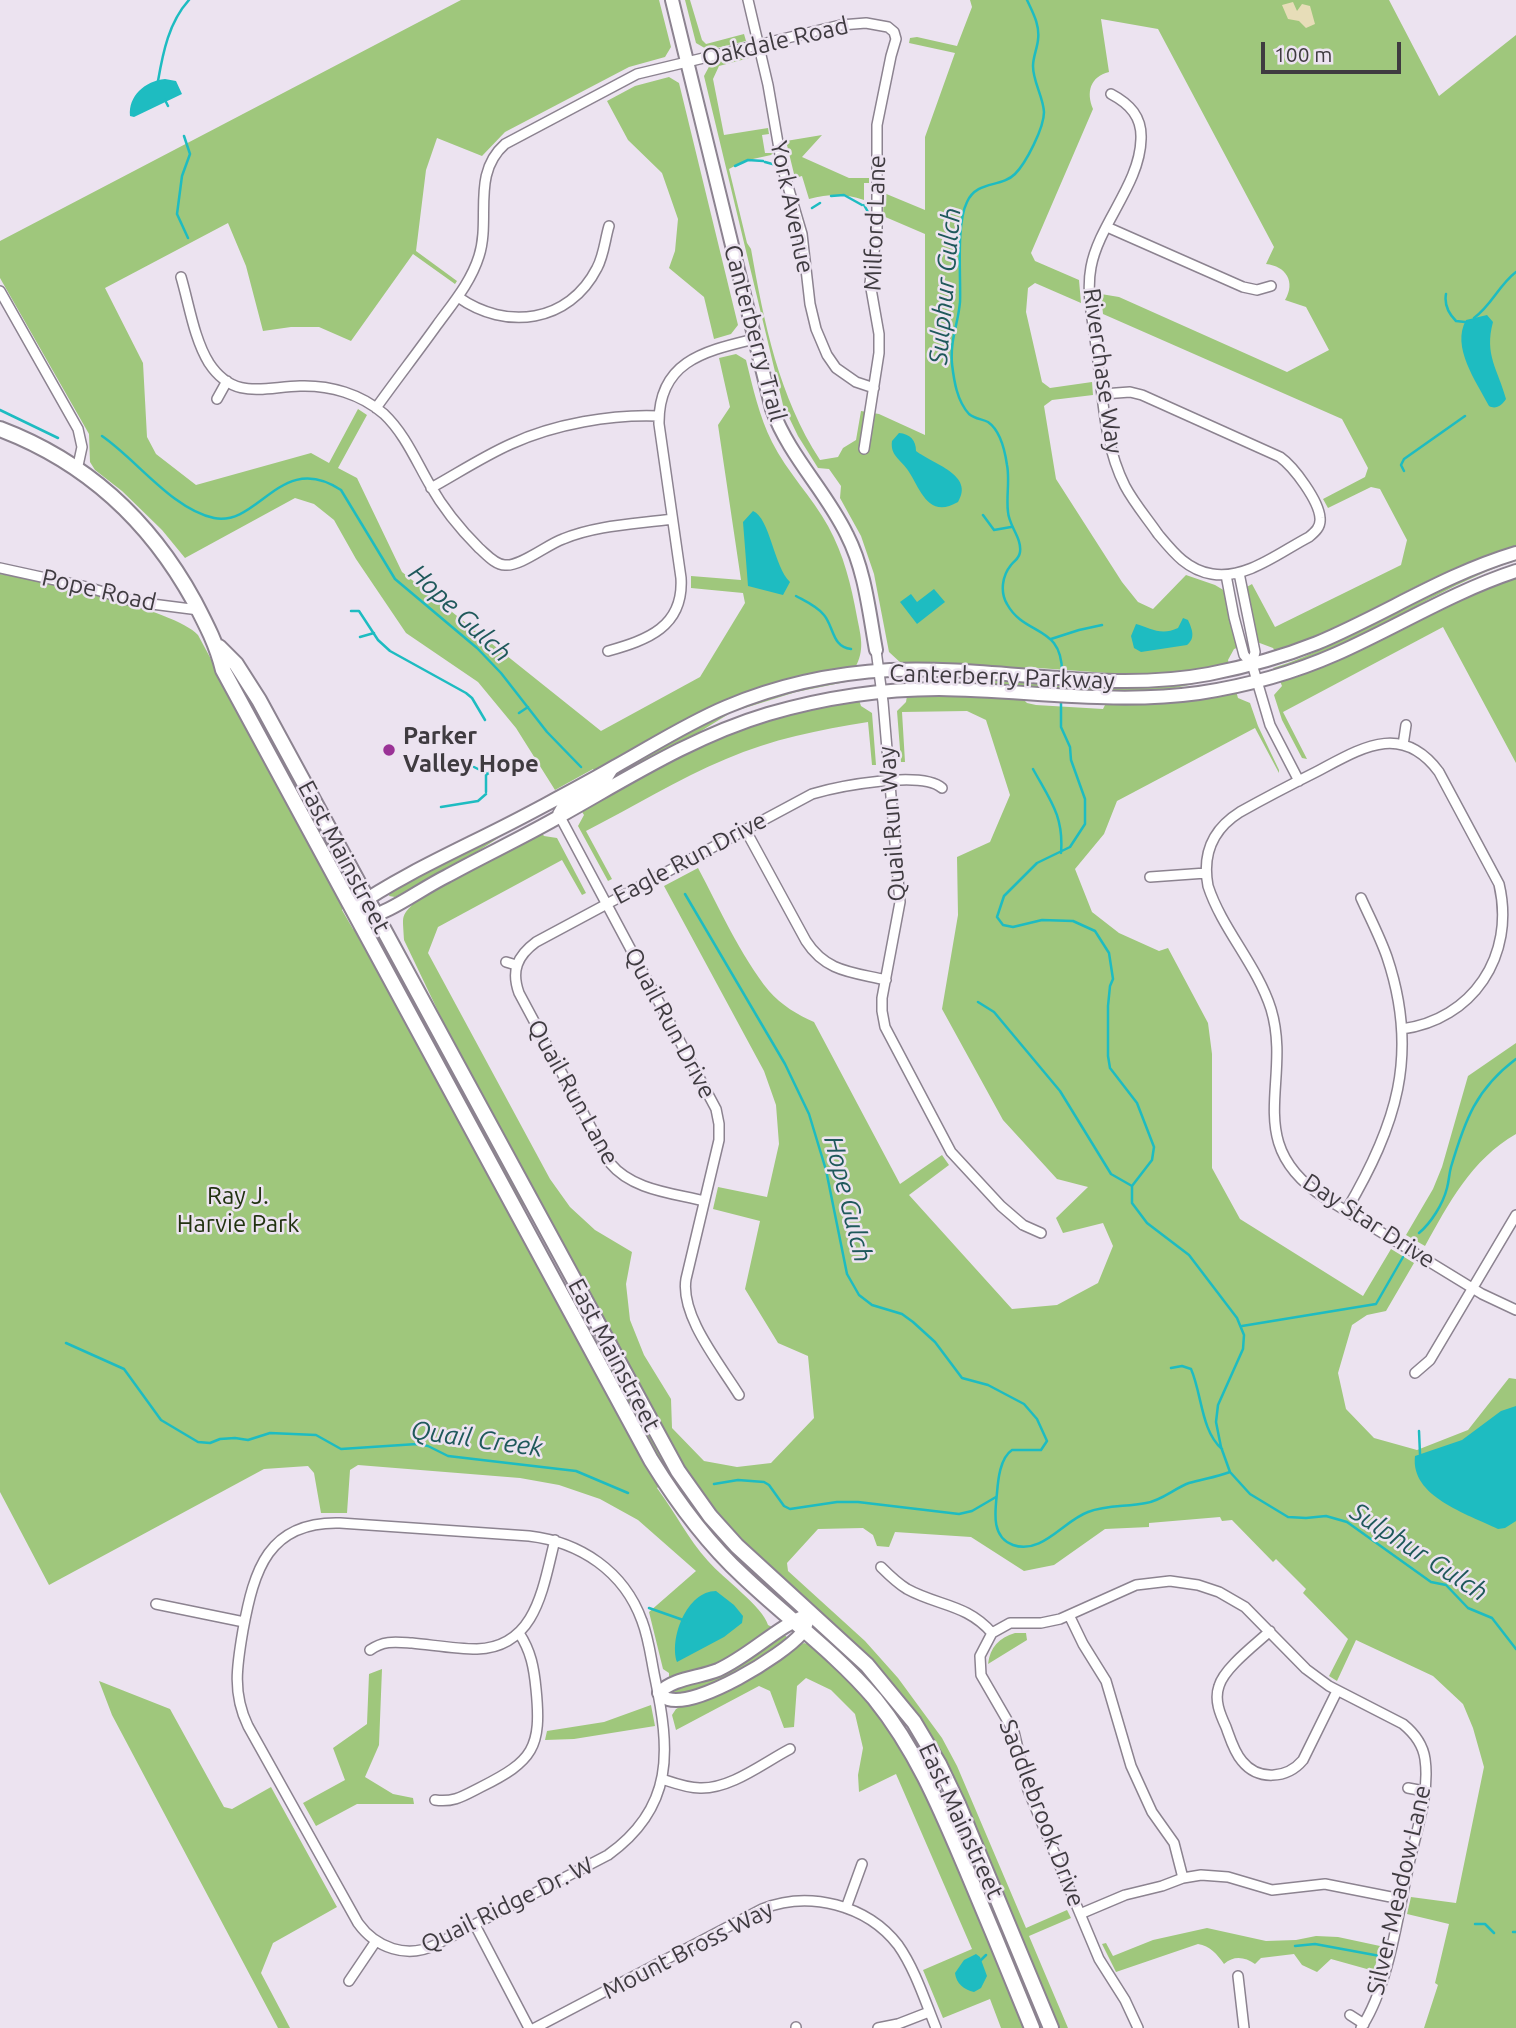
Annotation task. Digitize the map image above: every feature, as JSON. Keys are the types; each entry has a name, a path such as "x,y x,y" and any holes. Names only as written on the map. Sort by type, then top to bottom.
{"main road":[{"name":"East Mainstreet","path":"0,429 77,470 118,501 165,553 218,646 223,670 659,1473 715,1548 836,1659 868,1691 900,1732 919,1762 939,1803 1032,2028"},
{"name":"East Mainstreet","path":"218,646 236,664 259,700 675,1466 701,1505 732,1542 882,1681 914,1722 932,1751 958,1804 1051,2028"}],"street":[{"name":"Canterberry Trail","path":"672,0 770,403 778,426 792,451 837,516 854,552 864,586 882,692"},
{"name":"York Avenue","path":"748,0 782,166 802,234 810,304 816,329 836,368 856,382 874,388"},
{"name":"Oakdale Road","path":"376,408 471,276 480,253 484,231 484,178 500,148 518,135 631,77 687,62 841,25 861,23 888,27 894,32 896,39"},
{"name":"Milford Lane","path":"864,449 880,340 870,283 877,229 877,125 896,39"},
{"name":"Riverchase Way","path":"1111,94 1125,102 1133,111 1139,122 1141,139 1135,166 1092,262 1089,283 1111,450 1123,483 1135,503 1181,560 1205,572 1226,575"},
{"path":"458,297 482,311 505,318 530,317 554,310 573,298 589,282 599,264 608,226"},
{"path":"1107,228 1243,287 1257,290 1270,286"},
{"path":"181,277 206,357 214,369 228,381 253,390 300,386 328,387 356,396 376,408 401,433 431,488 470,539 504,570 569,536 672,519"},
{"path":"0,291 78,429 82,447 77,470"},
{"path":"608,651 652,636 666,623 677,606 681,583 659,416 667,386 690,360 710,350 754,339"},
{"path":"217,399 228,381"},
{"path":"1103,394 1130,392 1142,395 1280,457 1300,478 1318,511 1324,526 1309,537 1239,573 1226,575 1244,655 1252,664 1270,725 1299,780"},
{"path":"431,488 502,448 539,433 626,417 659,416"},
{"name":"Canterberry Parkway","path":"355,915 367,899 614,768 713,712 741,701 803,683 879,671 946,671 1082,681 1160,680 1196,676 1252,664 1317,643 1450,576 1516,553"},
{"name":"Pope Road","path":"0,568 75,584 136,602 199,610"},
{"name":"Canterberry Parkway","path":"355,915 376,916 684,748 743,722 807,704 882,692 941,689 1129,699 1183,695 1257,680 1328,657 1437,602 1516,571"},
{"path":"1239,573 1255,652 1252,664"},
{"name":"Quail Run Way","path":"882,692 900,902 881,1006 886,1030 948,1147 1001,1206 1023,1225 1041,1233"},
{"path":"1403,745 1406,725"},
{"path":"1150,877 1206,873 1209,849 1223,825 1235,815 1364,747 1382,743 1403,745 1427,758 1443,778 1499,884 1508,928 1497,966 1476,993 1435,1021 1402,1028"},
{"path":"559,817 560,807 607,781 614,768"},
{"name":"Eagle Run Drive","path":"516,965 523,953 536,942 812,794 839,787 925,779 942,788"},
{"name":"Quail Run Drive","path":"559,817 716,1109 719,1140 686,1279 685,1301 694,1323 739,1395"},
{"path":"745,829 814,953 834,968 886,980"},
{"name":"Day Star Drive","path":"1206,873 1214,901 1271,1010 1276,1040 1274,1120 1281,1149 1291,1167 1308,1186 1346,1211 1473,1288 1516,1310"},
{"path":"1346,1211 1374,1162 1390,1121 1399,1083 1402,1028 1390,967 1361,898"},
{"path":"506,961 516,965"},
{"name":"Quail Run Lane","path":"516,965 515,980 519,993 615,1169 639,1184 704,1201"},
{"path":"1415,1373 1430,1360 1516,1215"},
{"name":"Quail Ridge Dr. W","path":"340,1523 555,1540 593,1558 616,1577 643,1623 666,1735 666,1763 654,1801 632,1835 619,1847 430,1948 400,1951 376,1941 355,1919 248,1726 238,1702 236,1672 253,1582 266,1556 284,1538 315,1524 340,1523"},
{"path":"370,1650 388,1642 484,1648 503,1643 519,1633 537,1605 555,1540"},
{"path":"881,1567 907,1589 968,1612 992,1633 1010,1623 1041,1623 1069,1615 1106,1681 1131,1766 1152,1812 1174,1843 1183,1878"},
{"name":"Silver Meadow Lane","path":"1069,1615 1128,1587 1170,1581 1198,1585 1219,1592 1245,1607 1306,1669 1337,1691 1392,1717 1412,1732 1425,1759 1424,1791 1383,1979 1363,2026"},
{"path":"156,1604 244,1622"},
{"path":"810,1614 804,1631 769,1660 719,1688 669,1700 659,1693 667,1685 708,1674 730,1663 758,1647 792,1621 810,1614"},
{"path":"1269,1631 1223,1677 1217,1695 1223,1720 1236,1751 1245,1764 1258,1773 1270,1775 1295,1768 1303,1760 1337,1691"},
{"path":"435,1800 456,1800 505,1775 518,1766 532,1747 539,1724 535,1682 530,1653 519,1633"},
{"name":"Saddlebrook Drive","path":"992,1633 980,1656 981,1675 1014,1732 1028,1790 1104,1969 1125,2000 1138,2028"},
{"path":"662,1779 692,1788 713,1787 734,1779 790,1749"},
{"path":"1408,1788 1424,1791"},
{"path":"846,1908 862,1864"},
{"path":"1080,1914 1125,1895 1201,1875 1220,1876 1279,1891 1325,1884 1401,1899"},
{"name":"Mount Bross Way","path":"535,2028 768,1906 809,1900 846,1908 876,1924 897,1945 907,1960 936,2028"},
{"path":"475,1925 529,2028"},
{"path":"349,1981 376,1941"},
{"path":"1238,1976 1244,2028"},
{"path":"878,2028 898,2024 929,2012"},
{"path":"1350,2015 1363,2026"}],"green space":[{"path":"461,0 659,0 671,47 665,57 629,67 505,132 482,156 437,138 426,170 416,251 457,281 455,284 413,254 351,341 319,327 263,331 246,266 228,223 105,288 143,363 147,437 156,454 196,485 311,453 329,463 358,409 367,415 338,468 357,478 402,572 601,731 700,677 745,603 743,593 691,588 691,576 741,580 718,425 730,407 719,358 736,354 746,360 767,432 785,464 822,515 843,559 861,637 861,649 855,668 734,697 555,790 516,728 478,682 406,633 356,559 334,520 314,504 295,498 185,558 162,530 122,491 95,470 90,462 89,434 0,278 0,241"},
{"path":"685,0 690,0 702,40 706,44 744,34 746,41 708,50 696,43"},
{"path":"970,0 1389,0 1439,96 1516,35 1516,548 1437,577 1344,624 1293,646 1275,651 1257,642 1245,588 1252,584 1275,627 1401,565 1407,540 1380,489 1371,487 1328,508 1323,499 1365,477 1368,468 1342,419 1103,314 1101,294 1119,297 1287,372 1329,350 1306,307 1285,300 1289,287 1287,276 1279,268 1266,264 1274,247 1158,29 1101,19 1109,72 1094,81 1091,86 1093,109 1031,253 1035,261 1079,280 1081,303 1035,283 1028,288 1026,312 1042,382 1050,388 1092,382 1093,395 1052,400 1044,406 1056,479 1122,582 1138,602 1153,609 1186,575 1215,585 1225,591 1237,648 1228,660 1229,664 1157,675 1107,676 1107,673 1025,667 1024,671 902,664 889,652 874,574 861,536 840,498 841,486 829,469 818,468 783,405 704,76 711,63 749,55 749,58 719,66 713,79 724,135 768,128 769,134 762,135 765,153 773,153 744,161 729,169 747,243 751,249 775,359 794,411 820,460 838,457 843,448 856,440 861,411 879,414 925,435 925,234 883,216 884,193 925,210 925,137 955,53 909,43 910,38 917,37 957,46 972,7"},
{"path":"669,77 679,83 738,325 731,334 714,339 704,297 669,268 675,251 678,219 662,173 628,140 607,101 635,86"},
{"path":"822,135 802,157 849,178 869,178 869,183 864,183 864,200 836,195 809,199 802,176 795,178 786,141"},
{"path":"1516,559 1456,586 1339,646 1296,663 1274,670 1273,668 1319,650 1437,591"},
{"name":"Ray J. Harvie Park","path":"0,574 136,606 163,615 198,635 344,906 342,910 353,929 357,930 660,1485 657,1488 701,1553 751,1601 772,1627 761,1638 723,1662 695,1674 669,1677 669,1673 663,1669 649,1612 696,1571 638,1520 600,1499 559,1485 520,1478 358,1465 350,1470 347,1513 321,1513 314,1473 308,1466 264,1469 49,1585 0,1492"},
{"path":"1516,578 1516,763 1443,627 1283,712 1307,759 1302,758 1282,720 1274,695 1282,686 1280,681 1441,607"},
{"path":"1232,676 1151,693 902,683 1001,681 1120,688"},
{"path":"860,679 796,692 732,712 808,687"},
{"path":"1236,691 1238,698 1250,703 1279,773 1255,728 1117,801 1104,834 1075,869 1092,912 1119,933 1159,951 1168,948 1208,1023 1212,1054 1212,1168 1240,1219 1363,1296 1391,1249 1414,1263 1386,1311 1367,1315 1352,1325 1338,1373 1346,1409 1374,1438 1417,1450 1468,1430 1509,1378 1516,1379 1516,2028 1424,2028 1438,1985 1435,1983 1449,1924 1407,1914 1411,1897 1456,1903 1484,1767 1463,1704 1433,1676 1356,1640 1337,1681 1329,1676 1348,1639 1303,1593 1306,1589 1276,1559 1273,1562 1232,1520 1222,1521 1220,1517 1149,1523 1149,1527 1105,1529 1054,1565 1024,1571 971,1537 895,1532 889,1547 877,1546 873,1535 863,1528 818,1529 787,1563 788,1571 865,1641 898,1678 942,1738 957,1766 1026,1928 1067,1910 1071,1918 1029,1936 1068,2028 1057,2028 925,1729 880,1670 721,1519 675,1456 469,1076 404,940 404,916 420,897 541,832 544,836 557,838 586,893 582,895 562,860 438,927 428,953 550,1179 570,1207 595,1230 632,1252 626,1284 630,1320 644,1355 671,1399 672,1428 704,1461 737,1467 771,1463 814,1418 808,1356 778,1343 745,1289 760,1221 713,1209 718,1187 767,1197 779,1144 776,1105 764,1071 664,886 698,868 740,947 769,991 790,1009 814,1022 900,1184 942,1155 949,1165 909,1195 1012,1309 1057,1305 1098,1283 1113,1246 1103,1223 1063,1233 1056,1218 1088,1187 1057,1179 1003,1120 942,1009 958,915 957,857 990,842 1010,795 986,720 967,711 902,712 905,762 901,762 897,711 906,702 907,696 971,696 1024,700 1036,705 1103,709 1105,705 1178,701"},
{"path":"859,700 861,706 872,713 876,765 872,765 868,722 796,736 726,759 586,831 612,879 608,881 578,826 584,815 581,810 673,760 729,734 794,714"},
{"path":"732,712 683,742 573,801 686,735"},
{"path":"535,814 466,859 395,897 389,896 390,893"},
{"path":"1516,1043 1516,1134 1486,1156 1474,1170 1452,1199 1425,1246 1406,1235 1433,1189 1442,1167 1468,1076"},
{"path":"465,1092 526,1204 520,1207 460,1095"},
{"path":"611,1361 670,1469 665,1472 606,1364"},
{"path":"1015,1633 1026,1633 1027,1640 988,1664 996,1644"},
{"path":"783,1634 787,1637 779,1647 753,1665 703,1687 675,1694 673,1691 746,1661"},
{"path":"804,1643 811,1645 837,1668 867,1699 888,1725 926,1787 1026,2028 1001,2028 990,1999 943,2018 923,1970 972,1949 896,1774 859,1792 858,1775 863,1748 855,1714 831,1690 806,1678 797,1686 794,1727 784,1728 770,1691 759,1686 676,1730 672,1715 676,1709"},
{"path":"382,1669 379,1745 365,1777 393,1794 413,1798 414,1804 357,1804 316,1826 303,1803 345,1780 333,1748 367,1724 369,1674"},
{"path":"99,1681 170,1709 224,1807 232,1809 271,1787 337,1907 273,1943 261,1973 290,2028 278,2028 112,1715"},
{"path":"651,1705 655,1726 574,1739 545,1740 547,1731 604,1722"},
{"path":"1207,1928 1266,1941 1316,1936 1338,1937 1380,1946 1374,1971 1331,1959 1317,1972 1302,1965 1294,1954 1261,1958 1255,1964 1240,1958 1224,1964 1213,1951 1198,1944 1116,1972 1102,1944 1106,1943 1113,1956 1153,1940"}],"sand":[{"path":"1293,2 1297,11 1302,4 1310,6 1315,24 1306,28 1299,21 1288,19 1282,5"}],"water":[{"path":"165,79 176,81 182,94 134,117 130,116 132,102 139,91 151,83"},
{"path":"1487,315 1493,322 1490,344 1493,362 1506,399 1496,407 1489,406 1472,375 1461,341 1466,320"},
{"path":"899,433 912,438 916,451 957,477 962,493 958,502 939,507 926,499 893,450 892,441"},
{"path":"753,511 764,523 780,566 790,582 783,595 748,586 743,522"},
{"path":"934,589 945,602 917,624 900,602 911,594 917,602"},
{"path":"1183,618 1188,620 1192,633 1192,639 1187,645 1141,652 1134,648 1131,636 1136,624 1166,631 1178,628"},
{"path":"1516,1406 1516,1521 1498,1529 1457,1510 1431,1493 1416,1470 1415,1456 1462,1440 1501,1411"},
{"path":"716,1591 743,1616 742,1623 724,1637 677,1662 675,1652 678,1629 689,1607 706,1593"},
{"path":"976,1954 980,1957 987,1976 981,1988 974,1992 961,1986 955,1973 964,1960"}],"waterway":[{"path":"158,81 172,28 189,0"},
{"name":"Sulphur Gulch","path":"1027,0 1038,29 1033,66 1043,106 1043,119 1034,145 1015,174 977,190 967,202 961,223 960,302 952,347 952,364 957,390 965,409 971,416 992,426 999,436 1005,454 1008,512 1020,547 1019,556 1008,569 1004,579 1005,599 1023,622 1050,639 1061,658 1062,674"},
{"path":"165,100 168,106"},
{"path":"184,136 190,154 182,176 177,214 188,238"},
{"path":"735,166 748,160 763,161"},
{"path":"765,162 776,165"},
{"path":"831,196 844,195 862,205"},
{"path":"812,208 820,203"},
{"path":"864,205 868,212"},
{"path":"1474,318 1516,272"},
{"path":"1446,294 1446,305 1451,315 1456,321 1465,322"},
{"path":"0,410 58,438"},
{"path":"1404,471 1401,465 1404,459 1465,416"},
{"name":"Hope Gulch","path":"102,436 184,505 214,518 230,518 244,512 286,484 302,479 320,480 341,490 395,579 477,648 501,673 547,732 581,767"},
{"path":"983,515 994,530 1011,527"},
{"path":"796,596 821,612 840,645 851,649"},
{"path":"351,611 359,611 378,640 390,651 466,693 485,720"},
{"path":"1051,639 1102,625"},
{"path":"360,637 374,633"},
{"name":"Sulphur Gulch","path":"1061,698 1061,727 1070,747 1071,760 1085,799 1085,824 1070,847 1037,863 1004,896 997,917 1003,925 1013,927 1042,920 1073,921 1095,931 1109,953 1113,979 1108,1006 1110,1068 1137,1103 1154,1147 1152,1160 1132,1186 1132,1203 1147,1223 1189,1255 1237,1318 1244,1335 1243,1349 1218,1405 1216,1422 1230,1472 1250,1494 1288,1517 1326,1516 1347,1522 1431,1582 1446,1585 1468,1608 1492,1618 1516,1649"},
{"path":"519,713 528,707"},
{"path":"474,767 486,773"},
{"path":"1033,769 1058,818 1061,853"},
{"path":"486,792 486,775 490,772"},
{"path":"441,807 478,801 486,794"},
{"name":"Hope Gulch","path":"685,894 785,1064 809,1114 826,1170 847,1274 859,1295 872,1305 902,1314 913,1322 935,1342 962,1378 988,1385 1024,1404 1037,1419 1047,1441 1041,1450 1012,1450 1000,1470 995,1516 1001,1536 1013,1545 1033,1545 1088,1512 1152,1502 1189,1483 1230,1472"},
{"path":"978,1002 994,1012 1060,1091 1111,1174 1132,1186"},
{"path":"1419,1233 1432,1219 1443,1200 1456,1150 1474,1107 1491,1082 1516,1059"},
{"path":"1242,1326 1376,1304 1403,1257"},
{"name":"Quail Creek","path":"66,1343 124,1369 161,1420 198,1442 210,1443 235,1438 248,1440 270,1433 316,1435 341,1449 417,1444 428,1446 448,1456 576,1471 628,1493"},
{"path":"1171,1368 1182,1366 1191,1369 1206,1422 1222,1449"},
{"path":"1419,1431 1420,1454"},
{"name":"Quail Creek","path":"714,1484 738,1480 764,1482 784,1506 790,1509 837,1502 858,1502 959,1514 972,1511 996,1497"},
{"path":"649,1608 686,1621"},
{"path":"1475,1924 1485,1924 1494,1933"},
{"path":"1295,1946 1315,1944 1380,1956"},
{"path":"980,1961 986,1955"}],"place":[{"name":"Parker Valley Hope","path":"389,750"}]}
